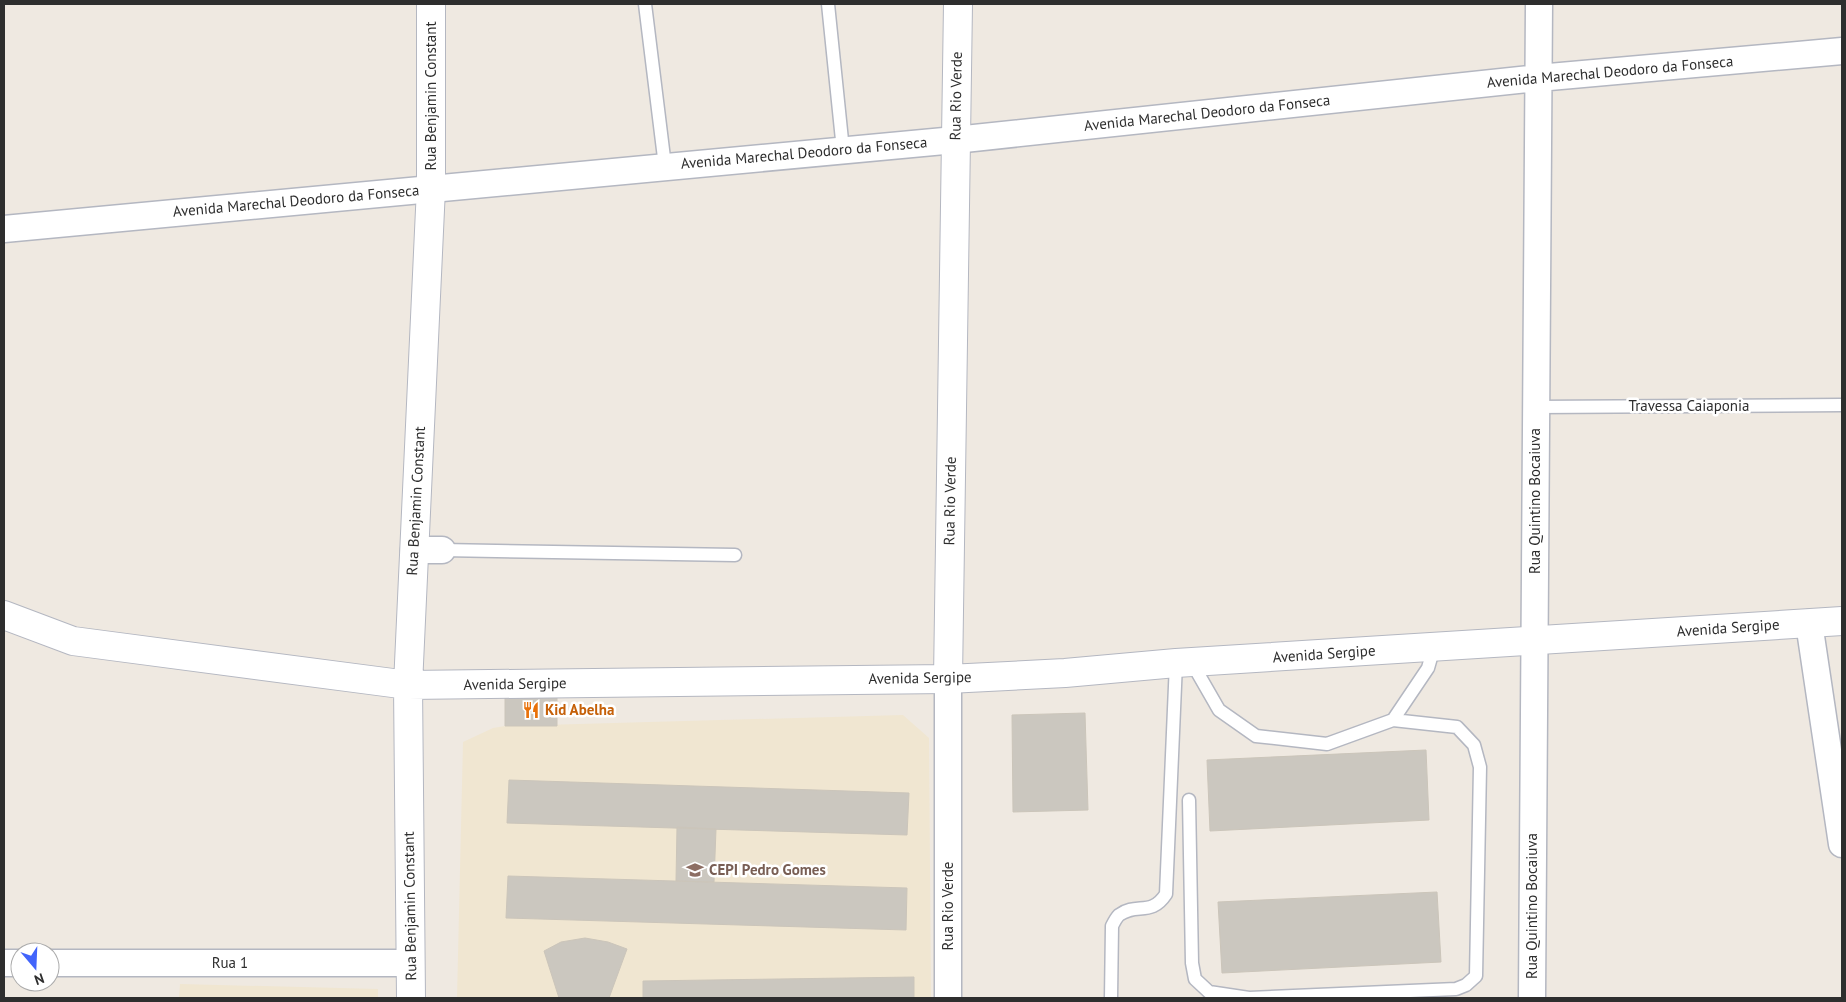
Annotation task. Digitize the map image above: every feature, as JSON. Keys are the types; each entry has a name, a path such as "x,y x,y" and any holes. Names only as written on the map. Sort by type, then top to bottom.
{"street":[{"name":"Rua Benjamin Constant","path":"411,998 408,685 431,188 431,4"},
{"name":"Rua Rio Verde","path":"948,998 948,679 958,4"},
{"name":"Rua Quintino Bocaiuva","path":"1532,998 1539,4"},
{"name":"Avenida Marechal Deodoro da Fonseca","path":"4,229 955,140 1538,78 1842,51"},
{"path":"414,550 442,550"},
{"name":"Avenida Sergipe","path":"4,616 73,641 408,685 948,679 1842,621"},
{"path":"1809,623 1842,844"},
{"name":"Rua 1","path":"60,963 410,963"}],"lane":[{"path":"644,4 665,166"},
{"path":"828,4 843,150"},
{"name":"Travessa Caiaponia","path":"1536,406 1842,405"},
{"path":"442,550 735,556"},
{"path":"1393,720 1428,668 1434,647"},
{"path":"1184,663 1219,710 1256,736 1327,744 1393,720 1457,727 1474,745 1480,767 1476,976 1466,985 1456,989 1249,998 1209,992 1195,980 1192,963 1189,800"},
{"path":"1111,998 1112,926 1118,916 1132,910 1154,907 1161,903 1166,894 1184,663"}],"shaded area":[{"name":"CEPI Pedro Gomes","path":"903,715 929,738 931,998 457,998 463,742 493,728 505,726"},
{"path":"180,984 378,989 378,998 179,998"}],"building":[{"name":"Kid Abelha","path":"557,694 557,726 505,726 505,695"},
{"path":"1085,713 1088,810 1013,812 1012,715"},
{"path":"1426,750 1429,820 1210,831 1207,760"},
{"path":"509,780 909,793 907,835 507,823"},
{"path":"677,827 716,829 714,882 676,881"},
{"path":"508,876 907,888 906,930 506,918"},
{"path":"1437,892 1441,962 1222,973 1218,902"},
{"path":"585,938 608,942 627,949 609,998 559,998 544,951 561,942"},
{"path":"914,977 914,998 643,998 643,981"}],"place":[{"name":"Kid Abelha","path":"531,710"},
{"name":"CEPI Pedro Gomes","path":"695,870"}]}
